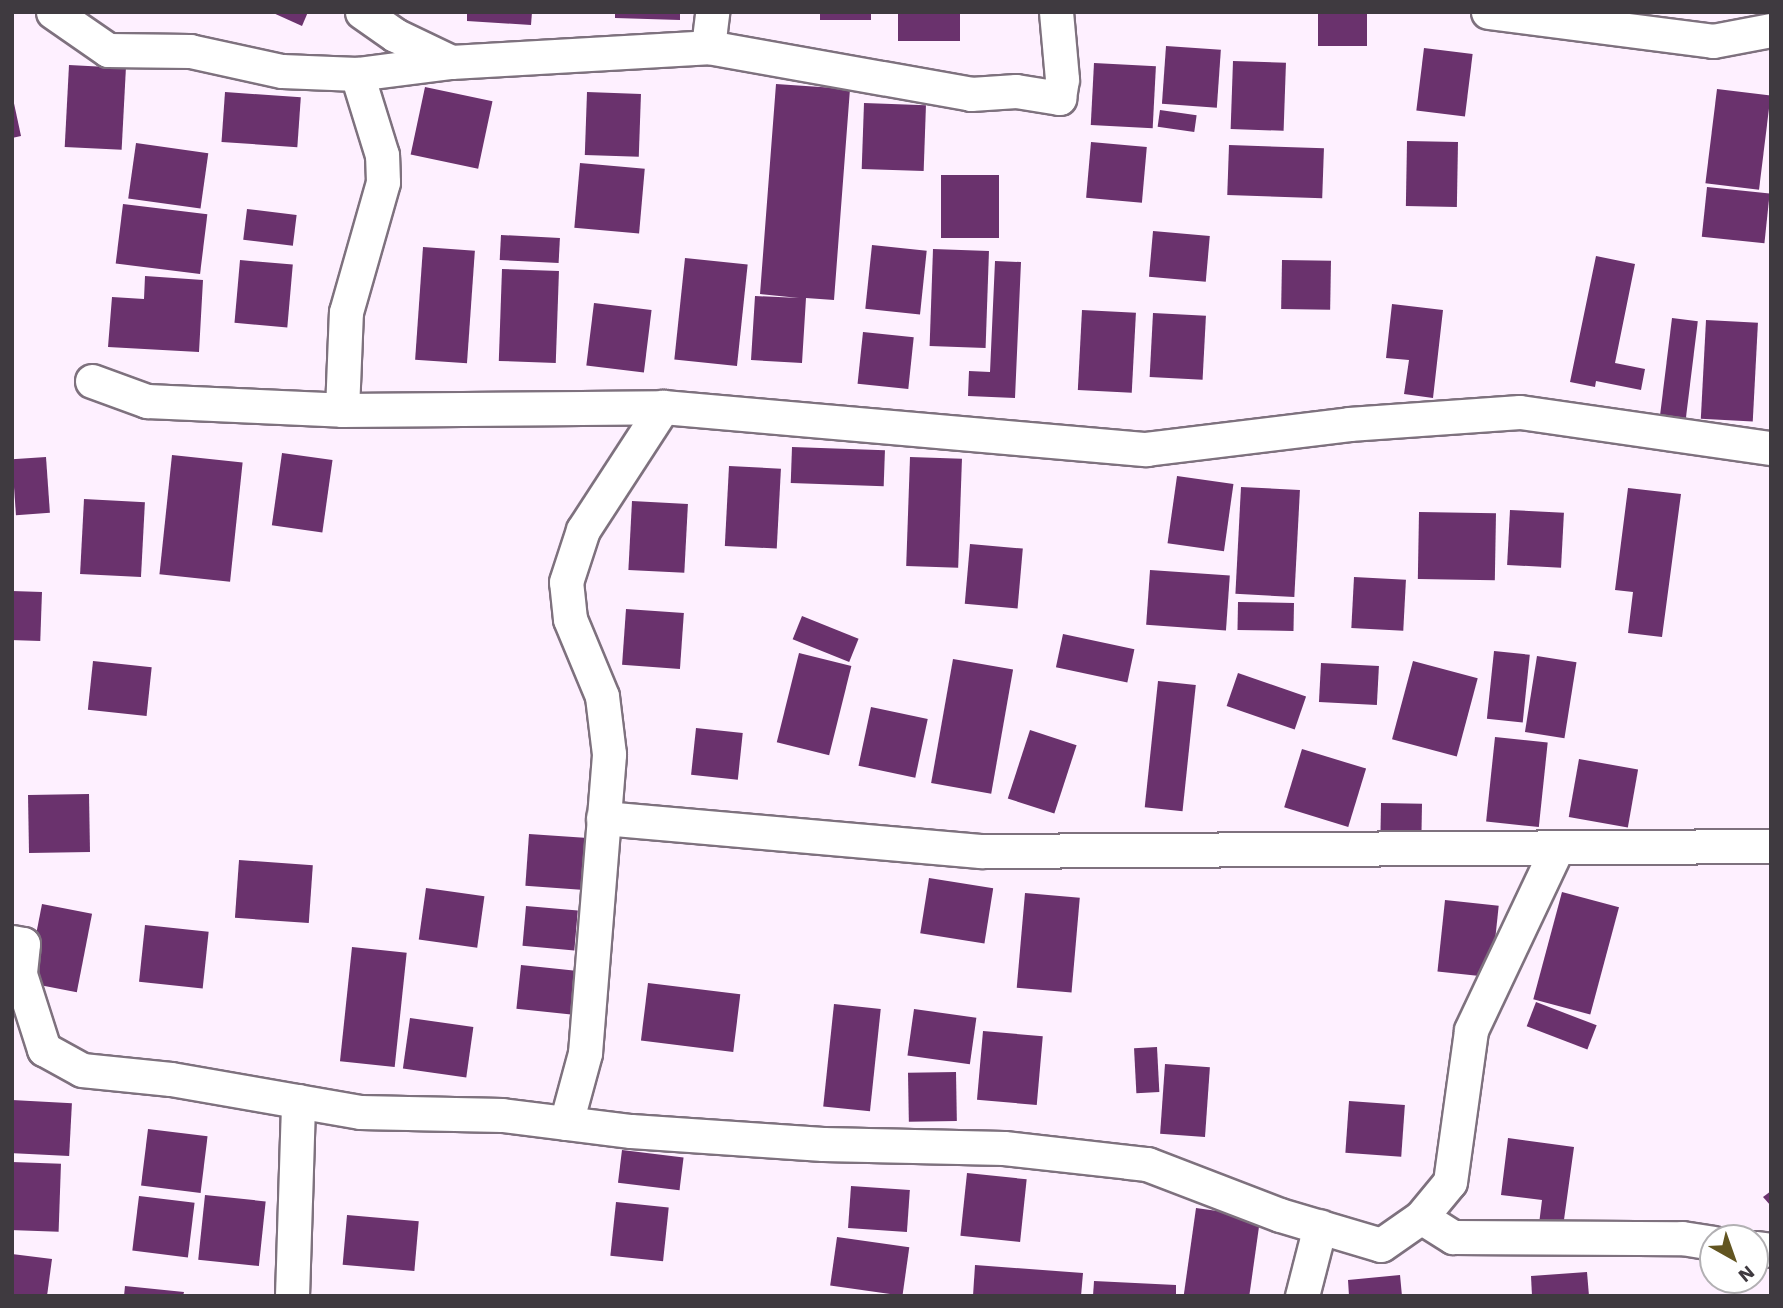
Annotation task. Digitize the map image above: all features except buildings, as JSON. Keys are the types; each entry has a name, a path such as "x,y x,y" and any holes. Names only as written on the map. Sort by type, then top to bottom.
{"street":[{"path":"52,12 108,50 190,51 282,71 357,74 451,62 708,47 971,93 1016,91 1059,98 1062,79 1056,12"},
{"path":"362,12 395,35 451,62"},
{"path":"708,47 712,12"},
{"path":"1488,12 1713,41 1771,30"},
{"path":"342,410 346,312 383,182 382,155 357,74"},
{"path":"92,382 148,401 342,410 663,407 1146,449 1349,424 1520,412 1771,448"},
{"path":"566,1123 585,1053 609,754 602,696 570,619 566,582 583,530 663,407"},
{"path":"603,818 981,850 1771,846"},
{"path":"12,942 23,944 20,974 44,1049 82,1070 360,1112 502,1115 566,1123 823,1144 1004,1148 1147,1164 1381,1245 1421,1217 1450,1182 1471,1030 1557,848"},
{"path":"292,1296 298,1101"},
{"path":"1421,1217 1453,1237 1699,1242"},
{"path":"1302,1296 1320,1226"}]}
